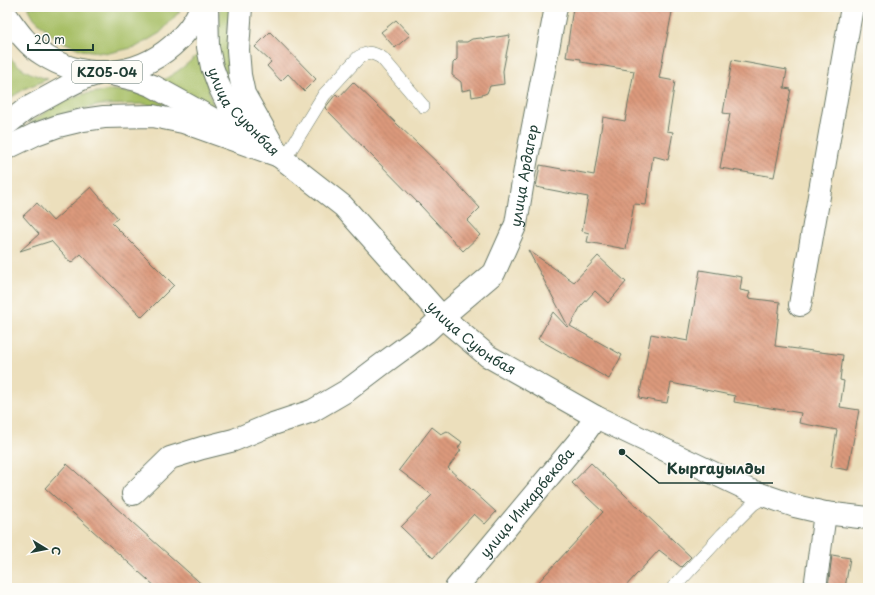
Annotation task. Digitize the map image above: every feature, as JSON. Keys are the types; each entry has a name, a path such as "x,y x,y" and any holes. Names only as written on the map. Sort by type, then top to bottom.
{"main road":[{"name":"KZ05-04","path":"7,16 22,37 41,54 64,66 89,72 115,72 140,66 163,54 183,37 198,15 201,7"},
{"name":"улица Суюнбая","path":"207,7 208,47 212,67 227,103 282,158 343,206 442,317 488,356 596,417 749,490 795,506 825,513 868,518"},
{"path":"241,7 238,50 240,75 244,94 282,158"},
{"name":"улица Ардагер","path":"133,494 170,458 234,440 270,425 312,411 348,390 426,332 494,273 516,224 556,7"},
{"path":"800,304 852,7"},
{"name":"KZ05-04","path":"7,124 26,109 68,86 84,78 102,72"},
{"path":"102,72 137,80 153,86 282,158"},
{"path":"7,148 36,134 58,126 83,120 104,117 153,116 183,122 282,158"},
{"name":"улица Инкарбекова","path":"456,588 582,437 596,417"},
{"path":"815,588 825,513"}],"lane":[{"path":"282,158 324,95 359,57 367,53 374,53 382,58 423,106"},
{"path":"672,588 753,504 766,496"}],"green space":[{"path":"28,7 181,7 179,12 160,33 136,47 109,53 82,50 56,39 34,18"},
{"path":"220,7 231,7 228,24 228,64 235,98 222,67 218,45"},
{"path":"201,51 206,81 215,111 161,81 182,68"},
{"path":"7,54 25,70 48,79 26,88 7,100"},
{"path":"112,90 137,93 158,100 175,110 144,104 100,105 28,124 58,104 84,94"}],"building":[{"path":"573,7 673,7 659,78 675,81 667,131 673,132 668,160 653,156 646,205 634,204 626,249 587,242 589,233 582,231 588,197 536,187 540,165 594,175 603,117 625,121 634,71 581,62 581,59 566,57"},
{"path":"396,20 410,35 395,48 381,32"},
{"path":"270,32 316,79 304,91 288,74 281,81 267,66 271,62 255,47"},
{"path":"510,35 503,71 504,84 490,86 487,93 472,97 471,89 462,91 461,82 452,75 453,63 457,59 457,42 467,42 472,39 484,39"},
{"path":"732,60 787,70 784,88 791,89 774,177 720,168 730,114 723,113"},
{"path":"353,82 441,166 480,208 467,221 480,235 463,251 325,108 336,94 339,97"},
{"path":"91,187 118,218 112,223 174,285 142,317 81,254 71,263 51,241 20,251 39,234 23,216 37,203 53,221"},
{"path":"528,250 574,282 598,256 626,282 608,303 595,291 581,306 570,326 622,355 609,379 538,339 553,312 567,327 568,326"},
{"path":"700,270 742,277 740,290 750,292 748,298 780,302 775,346 843,355 840,380 844,381 840,407 859,410 848,470 831,467 837,430 799,423 801,413 734,402 735,396 671,383 667,403 639,398 651,334 688,341"},
{"path":"432,427 441,434 447,431 462,442 458,448 461,450 448,468 496,512 485,524 474,514 433,558 401,527 432,495 399,470"},
{"path":"591,463 691,557 681,567 659,550 624,588 533,588 603,512 572,483"},
{"path":"67,464 206,588 157,588 45,488"},
{"path":"832,555 850,558 845,588 828,588"}],"place":[{"name":"Кыргауылды","path":"622,452"}]}
